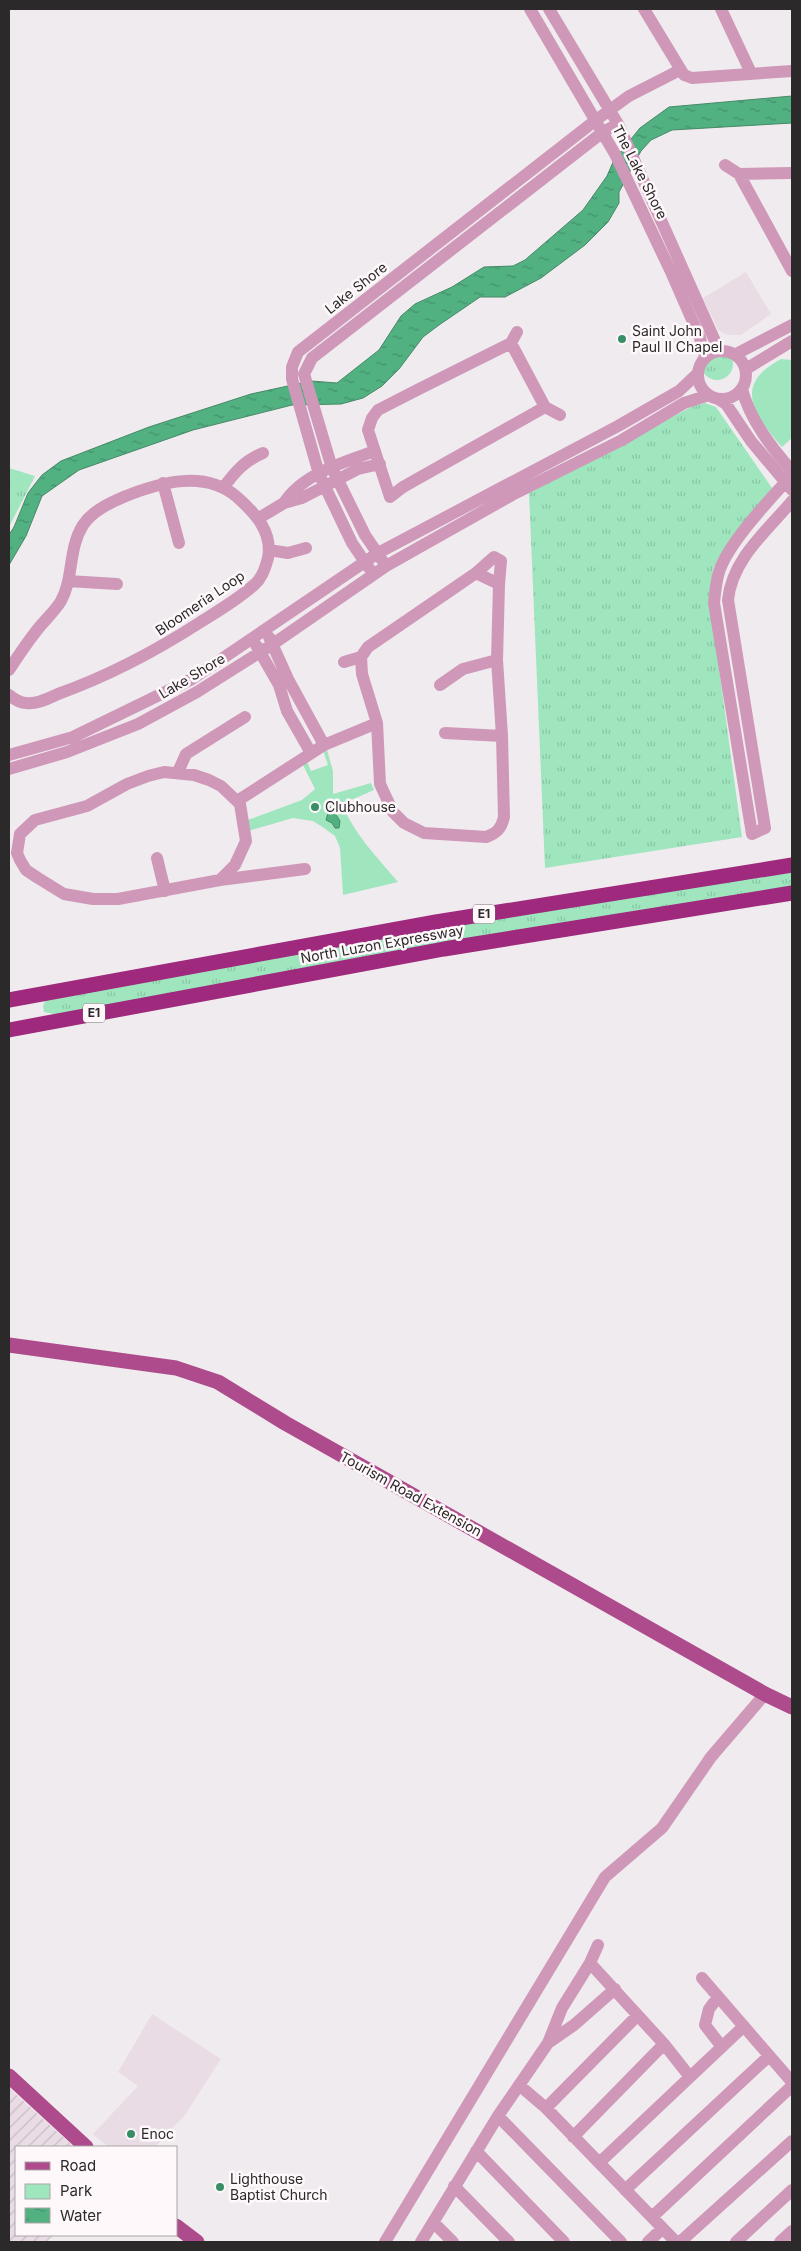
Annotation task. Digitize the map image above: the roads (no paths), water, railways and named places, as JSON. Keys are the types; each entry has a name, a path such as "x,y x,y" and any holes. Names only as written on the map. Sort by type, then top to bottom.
{"highway":[{"name":"North Luzon Expressway","path":"9,1000 436,922 792,865"},
{"name":"North Luzon Expressway","path":"9,1030 444,949 792,893"}],"main road":[{"name":"Tourism Road Extension","path":"9,1345 176,1368 218,1382 765,1694 792,1707"},
{"path":"9,2076 85,2146"},
{"path":"178,2228 197,2242"}],"street":[{"name":"The Lake Shore","path":"530,9 615,154 692,320 705,358"},
{"name":"The Lake Shore","path":"549,9 618,124 720,350"},
{"path":"644,9 684,75 692,78 792,72"},
{"path":"721,9 751,73"},
{"name":"Lake Shore","path":"298,372 298,352 306,345 596,120 611,111 629,96 680,70"},
{"name":"Lake Shore","path":"298,372 312,358 603,132 618,124"},
{"path":"726,165 739,174 792,271"},
{"path":"739,174 792,172"},
{"path":"792,325 736,354 720,350 705,358 698,373 701,386 726,404 751,442 790,483 729,554 720,570 714,603 752,834 765,828 728,600 730,585 743,557 792,501"},
{"path":"545,407 402,487 390,498 368,430 372,418 378,410 514,338 545,407 560,415"},
{"path":"746,369 792,341"},
{"path":"714,397 729,398 742,389 745,383 746,369 736,354"},
{"path":"298,372 308,412 319,474 352,543 373,574"},
{"name":"Lake Shore","path":"9,755 73,737 192,679 266,631 378,553 618,426 679,391 698,373"},
{"path":"742,389 748,408 768,440 792,471"},
{"name":"Lake Shore","path":"9,769 67,752 138,724 197,692 273,644 386,566 512,495 622,440 684,402 714,397"},
{"path":"308,412 335,474 365,535 386,566"},
{"path":"259,518 284,503 325,486 335,474 375,451"},
{"path":"223,488 243,463 263,453"},
{"path":"284,503 296,486 319,474 335,474 380,464"},
{"path":"9,670 23,647 60,601 68,580 72,554 84,524 104,505 163,483 195,481 223,488 233,494 259,518 266,534 269,550 288,553 306,548"},
{"path":"163,483 179,542"},
{"name":"Bloomeria Loop","path":"9,696 26,704 37,702 94,682 161,647 256,584 263,572 269,550"},
{"path":"498,558 501,561 498,584 497,660 504,812 501,828 495,834 486,837 442,836 414,830 404,823 393,812 380,784 376,723 362,674 361,657 368,647 476,574 490,559 498,558"},
{"path":"476,574 498,584"},
{"path":"68,580 117,584"},
{"path":"714,603 728,600"},
{"path":"266,631 273,644 284,683 287,711 311,753"},
{"path":"251,639 284,683 324,745"},
{"path":"344,662 361,657"},
{"path":"440,685 463,669 497,660"},
{"path":"178,772 186,754 245,717"},
{"path":"237,801 324,745 376,723"},
{"path":"445,733 502,736"},
{"path":"220,880 235,865 246,841 242,809 237,801 221,786 194,775 178,772 148,776 108,793 87,806 35,820 14,832 18,852 26,870 64,894 93,900 118,899 220,880 305,869"},
{"path":"157,858 165,891"},
{"path":"385,2242 604,1877 666,1824 711,1757 765,1694"},
{"path":"421,2242 498,2116 548,2043 562,2008 590,1963 598,1945"},
{"path":"590,1963 664,2044 690,2077"},
{"path":"652,2218 792,2084 702,1978"},
{"path":"548,2043 574,2025 615,1989"},
{"path":"718,1997 709,2009 705,2026 722,2047"},
{"path":"546,2108 637,2016"},
{"path":"599,2163 744,2026"},
{"path":"573,2137 664,2044"},
{"path":"624,2190 769,2056"},
{"path":"520,2085 546,2108 676,2242"},
{"path":"498,2116 621,2242"},
{"path":"680,2242 792,2141"},
{"path":"476,2151 564,2242"},
{"path":"454,2186 509,2242"},
{"path":"736,2242 792,2190"},
{"path":"434,2223 453,2242"},
{"path":"648,2242 662,2228"},
{"path":"780,2242 792,2231"}],"water":[{"path":"792,96 792,123 672,130 651,140 641,151 619,192 619,203 608,222 585,245 541,278 505,297 480,297 439,325 423,337 399,369 382,386 363,398 341,404 292,405 193,430 79,470 42,496 26,536 9,565 9,535 28,493 42,475 61,461 149,427 251,394 311,381 337,383 379,350 401,316 415,304 452,287 484,267 513,266 525,260 583,210 607,176 614,160 640,128 669,107"},
{"path":"331,807 340,821 339,828 335,828 332,823 326,820 328,813 326,809"}],"place":[{"name":"Saint John Paul II Chapel","path":"622,339"},
{"name":"Clubhouse","path":"315,807"},
{"name":"Enoc","path":"131,2134"},
{"name":"Lighthouse Baptist Church","path":"220,2187"}]}
